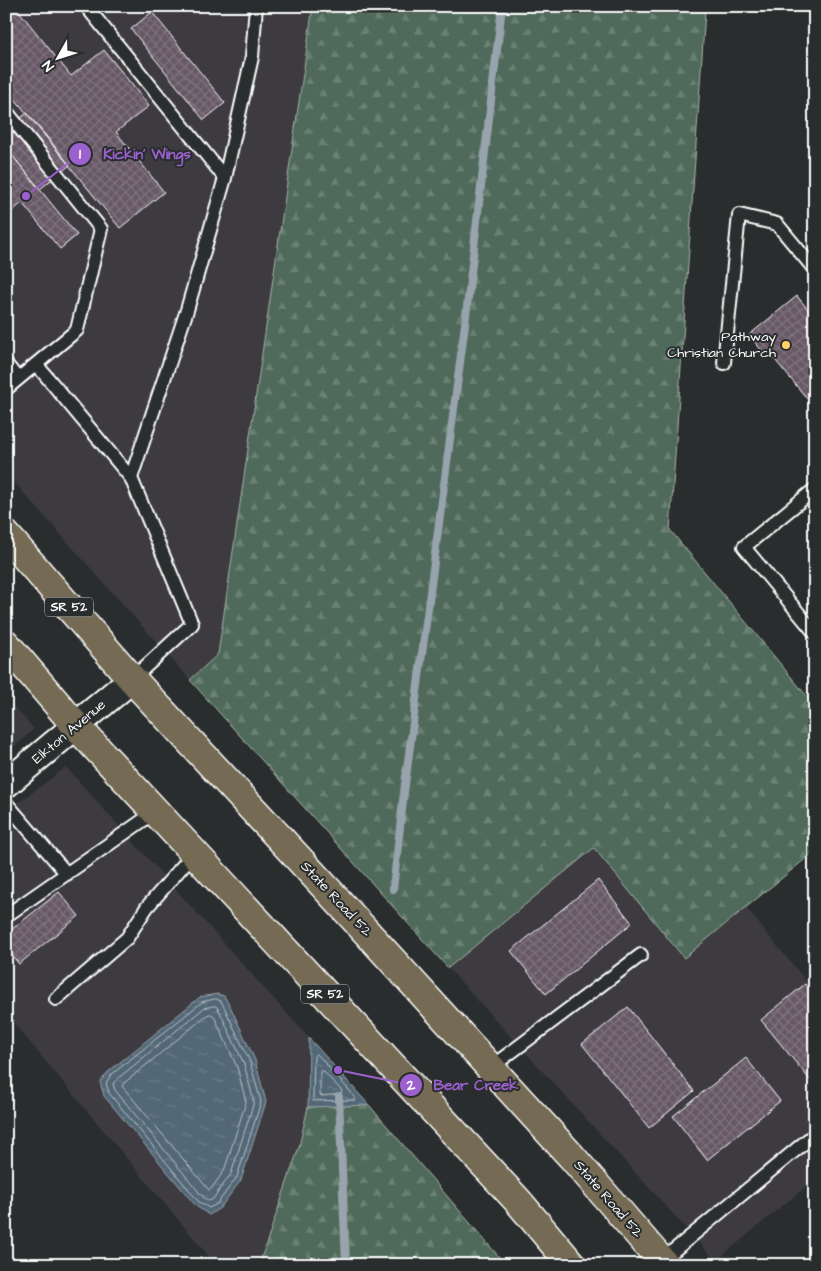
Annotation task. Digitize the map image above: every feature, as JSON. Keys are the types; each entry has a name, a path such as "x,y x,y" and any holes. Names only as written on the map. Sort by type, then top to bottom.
{"main road":[{"name":"State Road 52","path":"6,534 132,679 572,1157 663,1263"},
{"name":"SR 52","path":"6,644 76,726 518,1201 572,1265"}],"street":[{"name":"Elkton Avenue","path":"6,784 132,679"}],"lane":[{"path":"86,6 226,178"},
{"path":"131,478 188,310 226,178 252,57 256,6"},
{"path":"6,112 101,229 77,330 6,389"},
{"path":"724,363 739,215 777,224 815,270"},
{"path":"6,364 18,379"},
{"path":"36,364 131,478 192,624 132,679"},
{"path":"815,489 744,547 815,633"},
{"path":"6,803 67,874"},
{"path":"6,908 10,913 156,812"},
{"path":"56,999 127,938 147,907 194,853"},
{"path":"490,1068 641,955"},
{"path":"663,1263 815,1134"}],"shaded area":[{"path":"6,6 313,6 218,654 190,680 6,473"},
{"path":"6,698 34,729 6,754"},
{"path":"66,767 309,1038 308,1107 299,1147 259,1265 216,1265 6,1014 6,812"},
{"path":"594,848 684,958 746,908 815,992 815,1179 716,1261 448,968"}],"green space":[{"path":"313,6 702,6 705,11 670,530 815,706 815,851 684,958 594,848 448,968 190,680 218,654"},
{"path":"369,1105 506,1265 259,1265 299,1147 308,1107"}],"water":[{"path":"217,994 224,996 230,1006 255,1060 266,1102 241,1180 220,1208 209,1215 196,1206 104,1096 100,1082 108,1072 200,997"},
{"path":"309,1038 369,1105 308,1107"}],"building":[{"path":"6,6 15,6 71,76 104,50 149,106 116,132 164,192 120,228 6,88"},
{"path":"152,12 225,103 204,120 131,29"},
{"path":"27,113 70,165 40,189 6,148 6,130"},
{"path":"6,148 77,235 60,249 22,203 6,216"},
{"name":"Pathway Christian Church","path":"797,296 815,318 811,322 815,327 814,407 771,355 767,357 749,335"},
{"path":"598,880 632,923 546,994 511,951"},
{"path":"59,892 79,916 19,964 6,948 6,934"},
{"path":"805,984 815,996 815,1086 761,1020"},
{"path":"628,1007 694,1091 649,1128 582,1044"},
{"path":"746,1058 780,1101 707,1160 673,1116"}],"waterway":[{"path":"393,889 465,324 502,6"},
{"path":"339,1097 346,1265"}],"place":[{"name":"Kickin' Wings","path":"26,196"},
{"name":"Pathway Christian Church","path":"786,345"},
{"name":"Bear Creek","path":"338,1070"}]}
